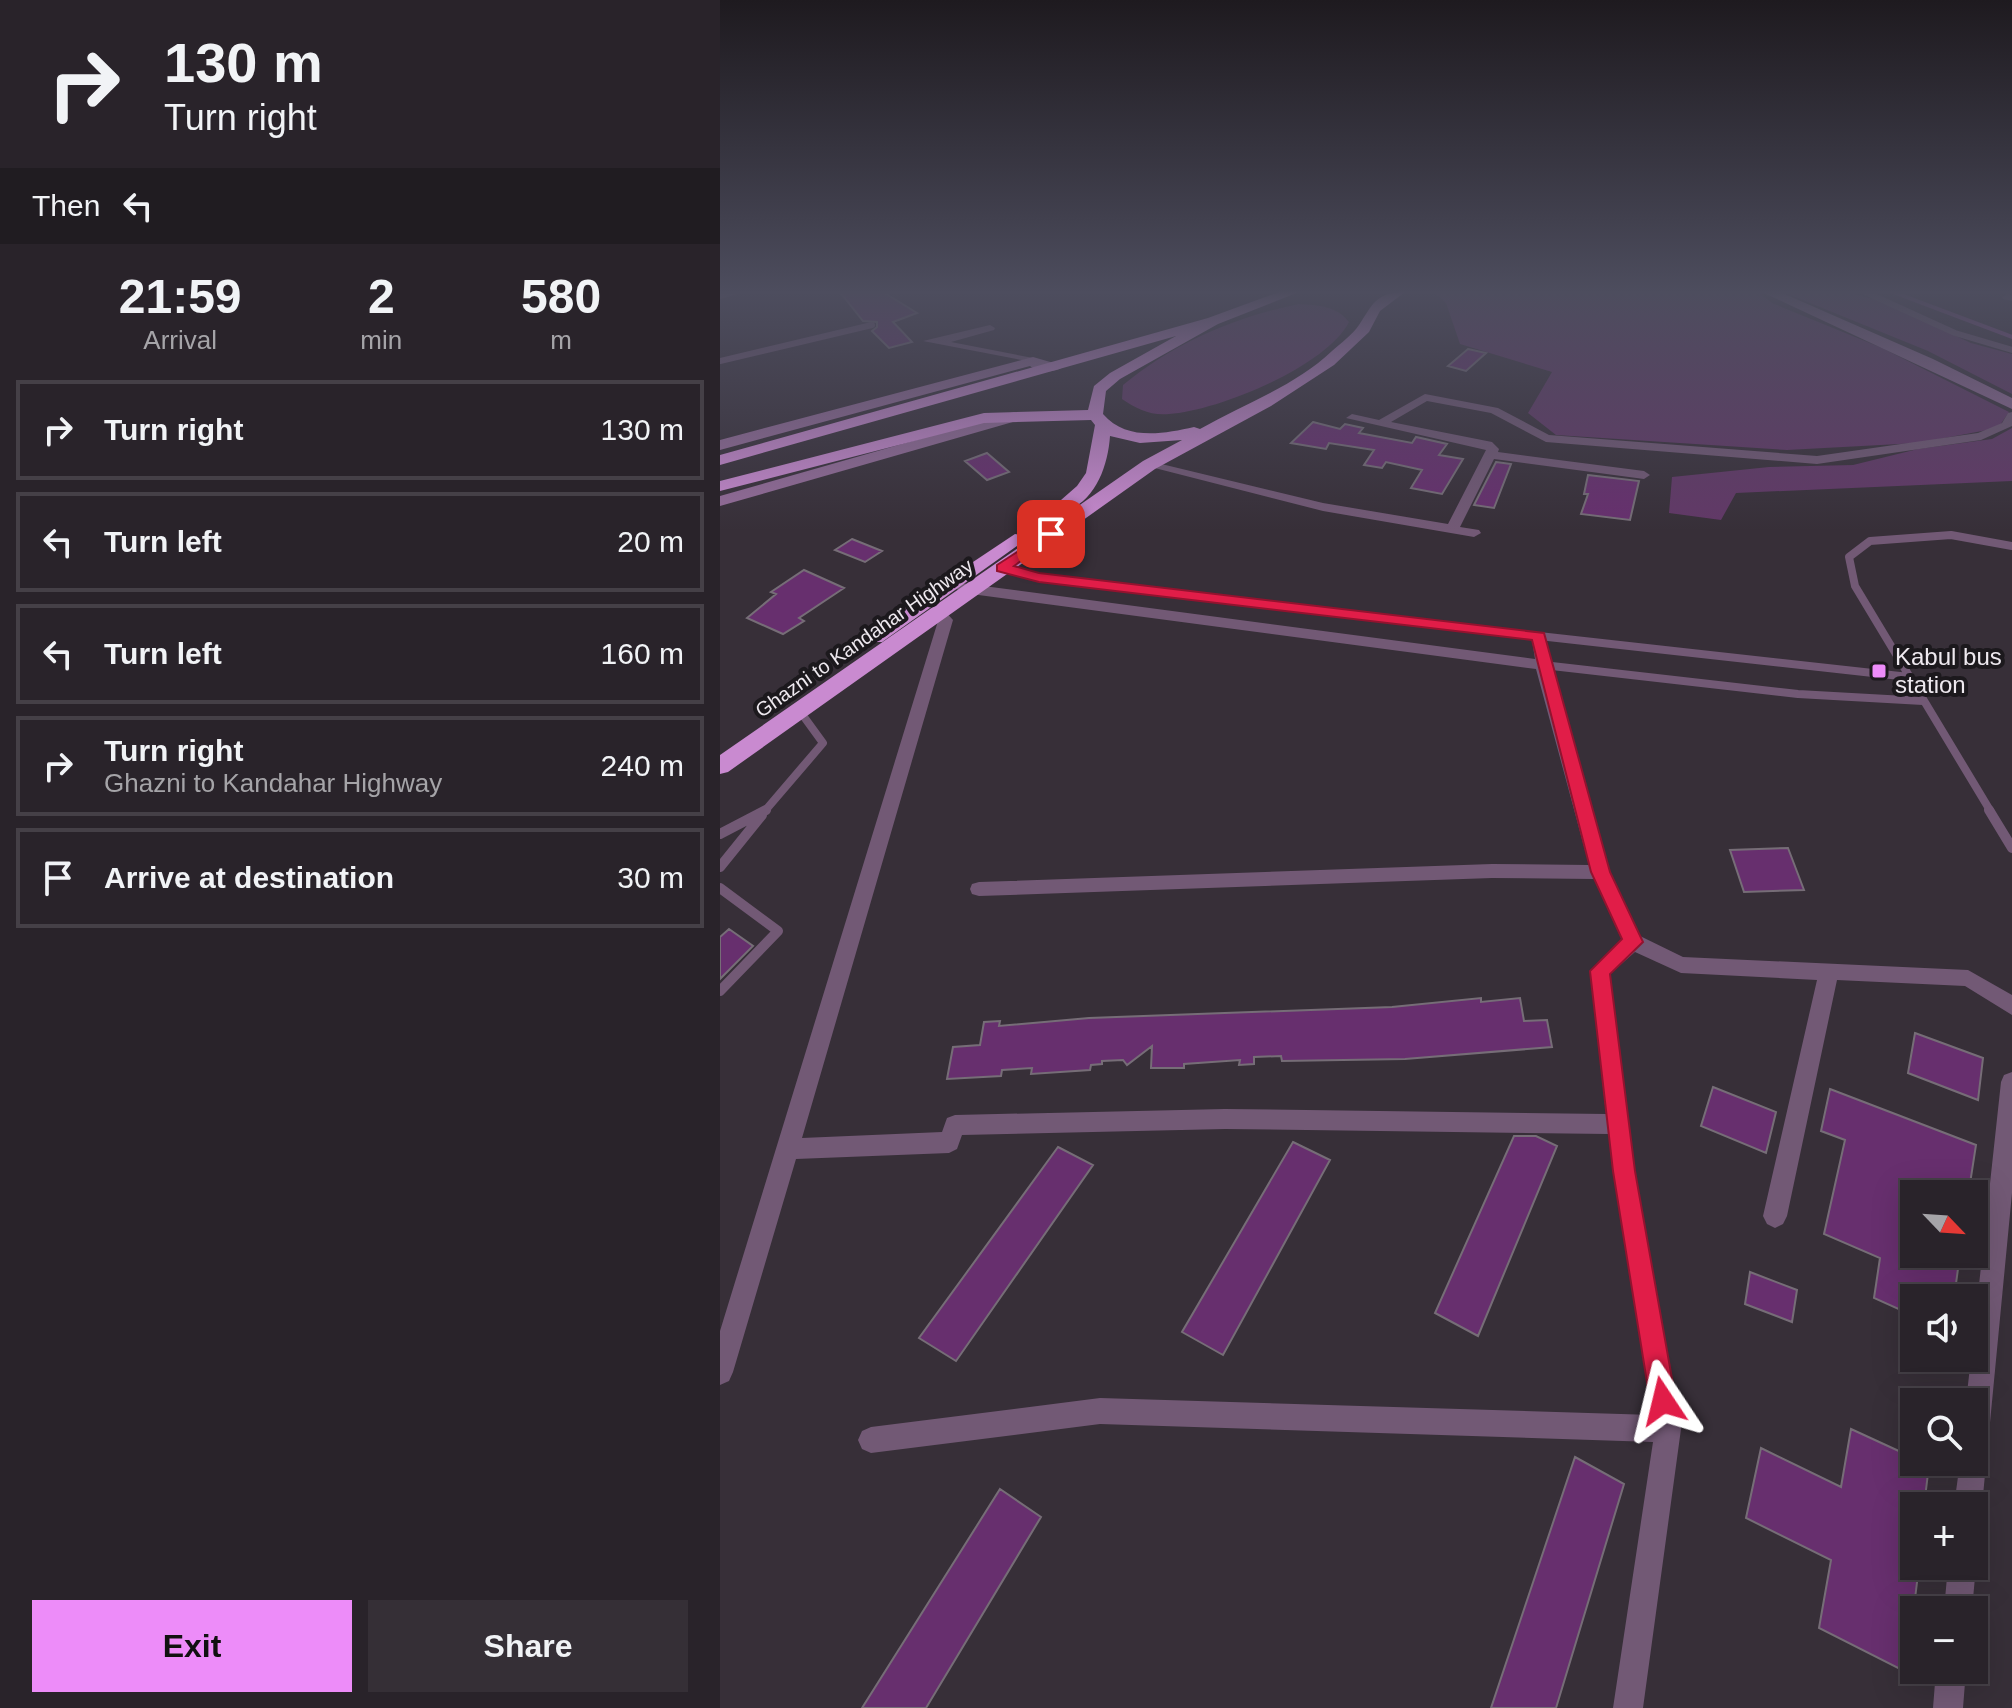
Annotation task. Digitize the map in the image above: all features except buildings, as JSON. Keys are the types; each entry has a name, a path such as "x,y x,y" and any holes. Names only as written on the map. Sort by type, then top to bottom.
{"highway":[{"path":"720,460 1037,372"},
{"name":"Ghazni to Kandahar Highway","path":"720,746 1086,490 1098,469 1099,389 1123,372"},
{"path":"720,486 984,418 1099,420 1120,435 1147,438 1181,435 1216,427 1266,403 1314,372"},
{"name":"Ghazni to Kandahar Highway","path":"720,766 1149,465 1216,427"}],"street":[{"path":"720,445 993,372"},
{"path":"1947,372 2012,404"},
{"path":"1380,424 1425,397 1494,410 1546,438 1817,460 1981,436 2007,425 2012,416"},
{"path":"720,501 1014,417"},
{"path":"1352,418 1488,445 1493,449 1452,529"},
{"path":"1492,455 1644,475"},
{"path":"1149,465 1323,507 1474,533"},
{"path":"1002,568 1055,579 1539,636 1543,665 1600,872 1633,942 1681,965 1968,978 2012,1006"},
{"path":"952,582 971,590 1543,665"},
{"path":"720,1372 946,620 939,613"},
{"path":"979,889 1477,871 1600,872"},
{"path":"1628,1708 1668,1429 1619,1124 1600,971 1633,942"},
{"path":"1775,1216 1829,972"},
{"path":"1980,1388 2012,1082"},
{"path":"787,1149 949,1142 955,1125 1225,1119 1619,1124"},
{"path":"871,1440 1100,1411 1668,1429"},
{"path":"1948,1708 1950,1684"}],"lane":[{"path":"2012,546 1951,535 1870,541 1849,557 1855,586 2012,848"},
{"path":"1539,636 1909,677"},
{"path":"1543,665 1798,694 1923,701"},
{"path":"720,867 823,743 799,710"},
{"path":"720,834 765,812"},
{"path":"720,888 778,931 720,991"}],"shaded area":[{"path":"1141,372 1292,372 1214,405 1169,414 1150,413 1122,399 1123,385"},
{"path":"1552,372 1929,372 2009,412 1998,428 1918,443 1787,450 1556,435 1528,413"},
{"path":"1968,372 2012,372 2012,394"},
{"path":"2012,428 2012,481 1736,493 1721,520 1669,513 1672,477 1769,467 1853,465 1918,449 1992,439"}],"place":[{"name":"Kabul bus station","path":"1879,671"}],"route":[{"path":"1051,534 1002,568 1039,577 1539,636 1543,665 1600,872 1633,942 1600,971 1624,1171 1663,1401"}]}
